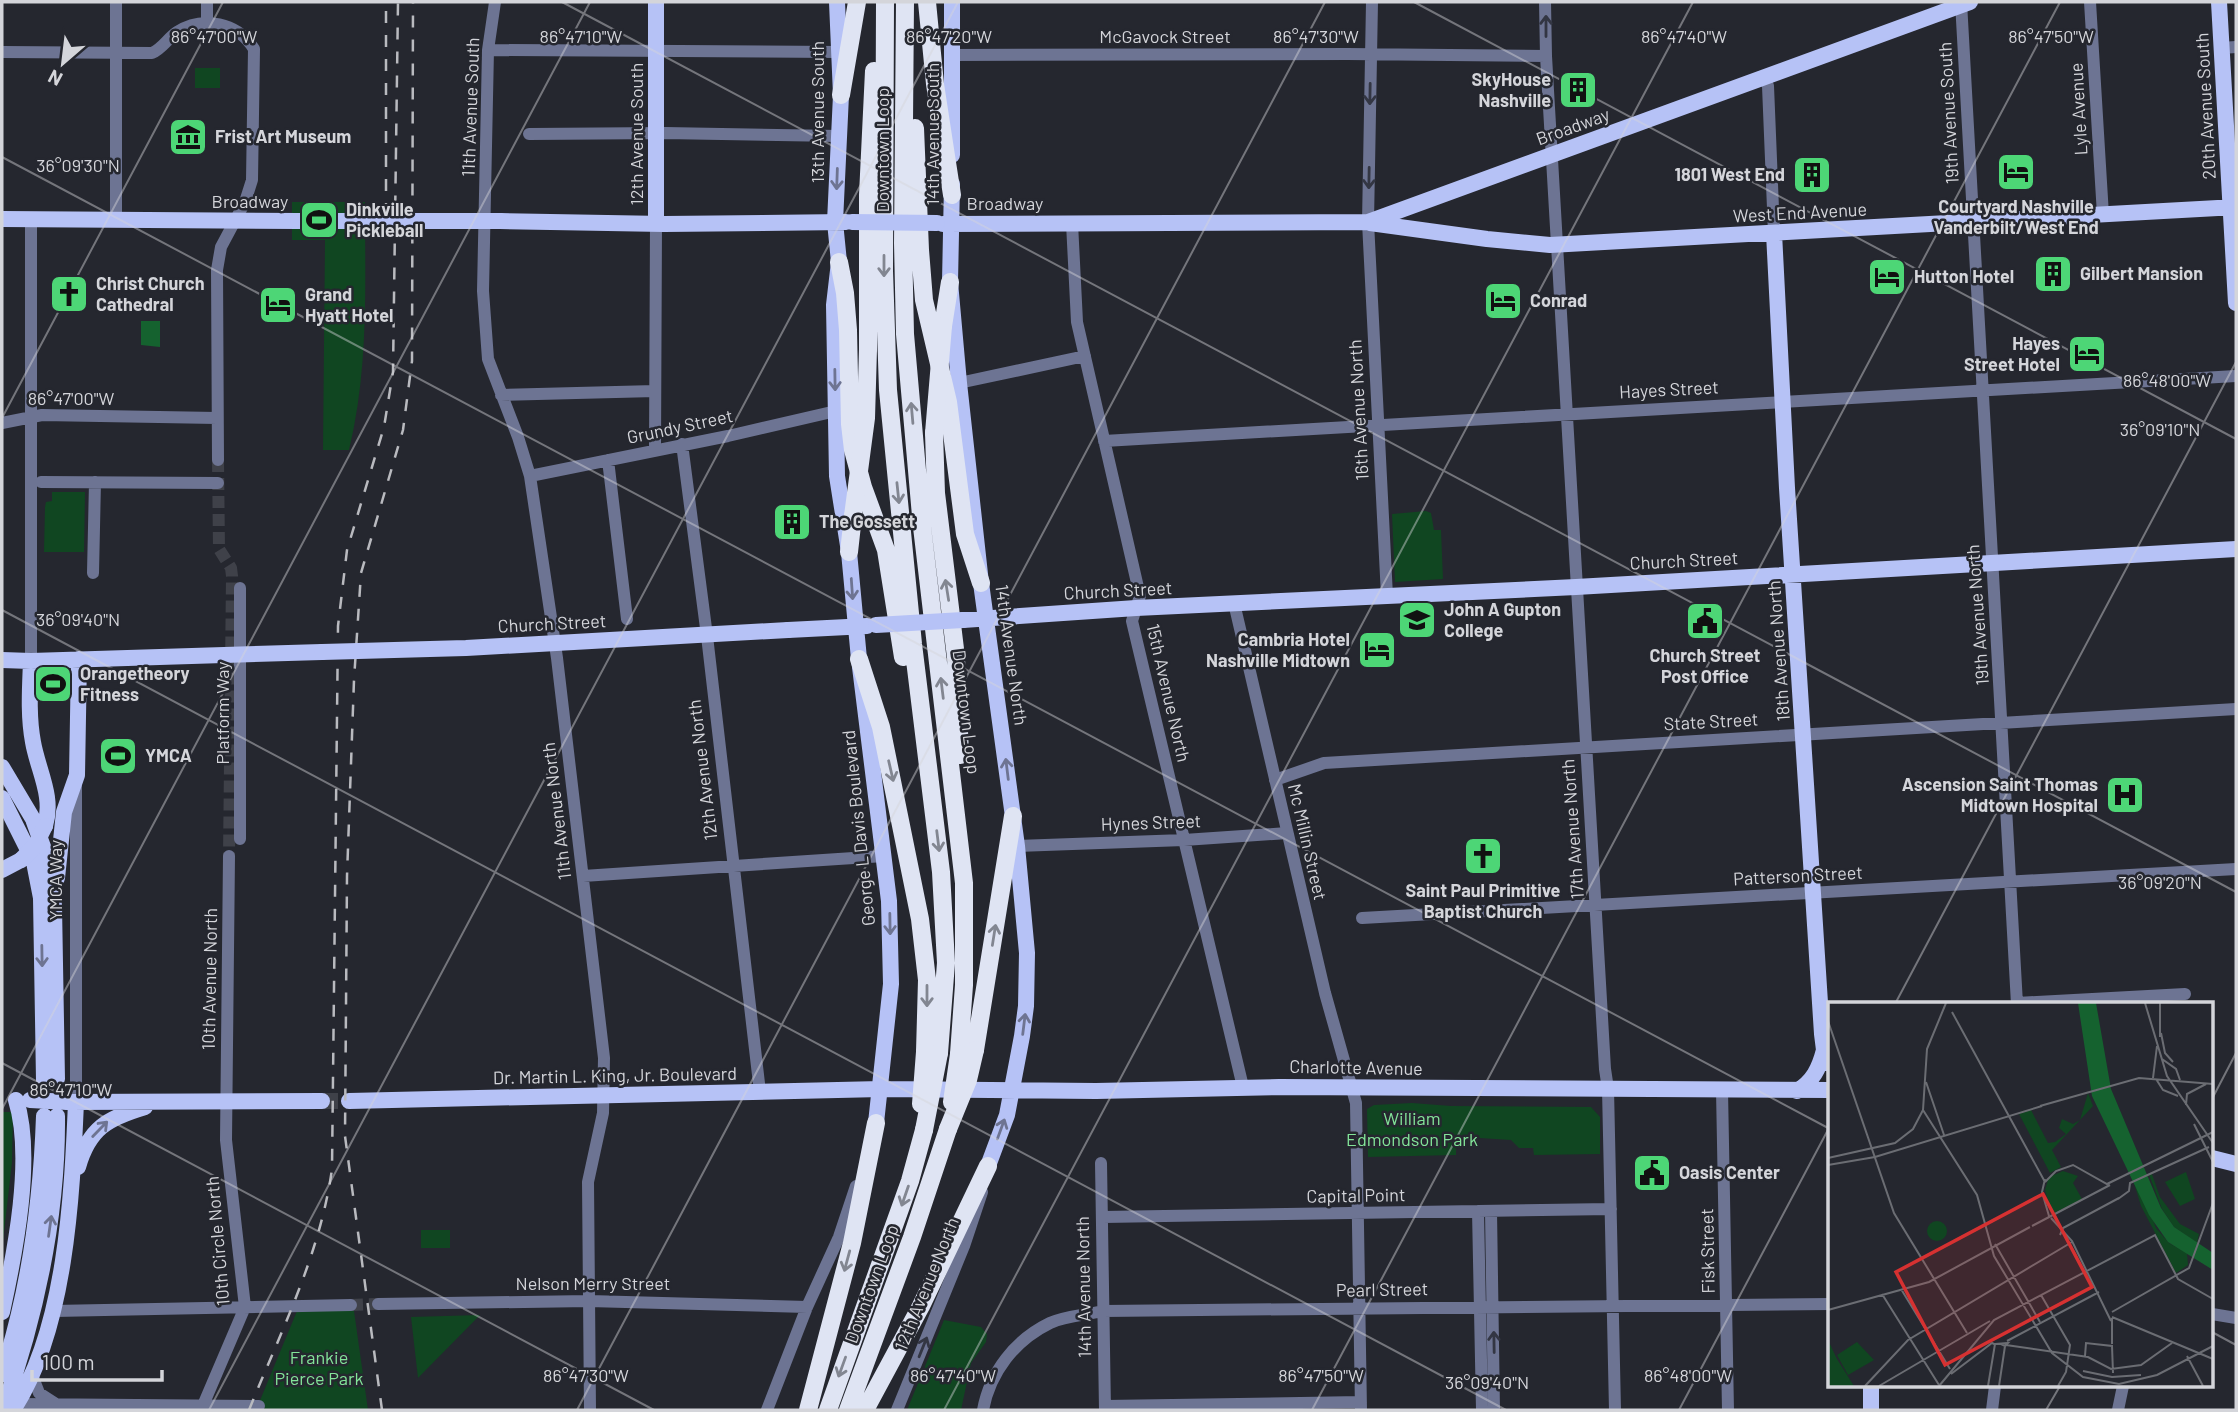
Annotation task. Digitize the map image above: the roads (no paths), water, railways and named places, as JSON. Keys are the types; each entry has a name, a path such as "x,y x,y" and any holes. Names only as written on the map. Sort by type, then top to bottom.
{"highway":[{"path":"841,94 857,2"},
{"path":"849,552 866,418 870,121 883,2"},
{"name":"Downtown Loop","path":"828,1410 910,1181 925,1130 921,1101 946,963 942,872 913,644 888,390 884,271 883,2"},
{"path":"905,2 925,300 948,402 965,534 981,583"},
{"name":"Downtown Loop","path":"848,1410 968,1080 964,883 922,527 905,334 905,2"},
{"path":"927,2 935,84 952,195"},
{"path":"839,262 847,317 853,450 886,550 914,725 932,792"},
{"path":"950,282 943,326 934,433 936,494 958,687 960,767 956,804"},
{"path":"859,659 884,740 920,919 932,1052"},
{"path":"967,1052 1013,816"},
{"path":"808,1410 852,1243 876,1123"},
{"path":"865,1410 921,1306 988,1166"}],"main road":[{"name":"12th Avenue South","path":"656,2 656,224"},
{"name":"13th Avenue South","path":"837,2 843,222"},
{"name":"14th Avenue South","path":"944,224 952,195 952,2"},
{"name":"20th Avenue South","path":"2219,2 2229,48 2236,303"},
{"name":"Broadway","path":"2,219 234,222 492,218 656,224 1368,222 1964,3"},
{"name":"West End Avenue","path":"1368,222 1498,241 1558,245 2234,207"},
{"name":"George L Davis Boulevard","path":"843,222 834,305 837,476 849,552 859,659 890,901 891,984 876,1123"},
{"name":"14th Avenue North","path":"944,224 981,583 1026,928 1026,1006 1011,1091"},
{"name":"18th Avenue North","path":"1774,233 1803,734 1827,1057"},
{"name":"Church Street","path":"2,660 466,648 1136,608 1576,587 2236,549"},
{"name":"YMCA Way","path":"77,775 79,659"},
{"path":"2,870 22,860 35,846 48,818 47,797 32,740 31,661"},
{"path":"2,767 33,819 51,869 54,906"},
{"path":"2,798 34,862 41,898 50,1080 54,906 59,842 64,811 77,775"},
{"path":"1797,1091 1808,1084 1827,1057"},
{"name":"Charlotte Avenue","path":"881,1089 1011,1091 1243,1087 1828,1090"},
{"name":"Dr. Martin L. King, Jr. Boulevard","path":"349,1101 881,1089"},
{"name":"12th Avenue North","path":"988,1166 1007,1115 1011,1091"},
{"path":"2,1312 22,1175 23,1126 16,1100 321,1101"},
{"path":"72,1102 72,1190"},
{"path":"11,1408 32,1375 54,1311 72,1190 82,1156 94,1133 105,1122 127,1112 162,1102"},
{"path":"2,1374 19,1314 34,1242 50,1116 51,1222 34,1313 11,1408"},
{"path":"2214,1158 2236,1164"},
{"path":"1871,1388 1871,1410"}],"street":[{"path":"116,2 116,220"},
{"path":"207,2 208,22"},
{"name":"11th Avenue South","path":"492,218 488,50 495,2"},
{"name":"16th Avenue North","path":"1372,2 1368,222 1387,596"},
{"name":"17th Avenue North","path":"1545,2 1576,587 1608,1089 1615,1410"},
{"name":"Lyle Avenue","path":"2090,2 2103,215"},
{"name":"19th Avenue South","path":"1964,3 1972,223"},
{"path":"2,52 157,51 179,30 208,22 237,31 254,49 253,180 221,247 217,270 218,460"},
{"path":"488,50 838,52"},
{"name":"McGavock Street","path":"952,55 1546,56"},
{"path":"1764,78 1768,86 1774,233"},
{"path":"529,134 839,136"},
{"name":"11th Avenue North","path":"492,218 485,324 488,359 530,476 557,658 602,1039 603,1113 588,1182 590,1410"},
{"path":"31,219 31,661"},
{"name":"15th Avenue North","path":"1072,223 1077,322 1140,596 1132,621 1243,1087"},
{"name":"19th Avenue North","path":"1972,223 2017,1002"},
{"path":"654,450 656,224"},
{"path":"959,383 1085,356"},
{"name":"Hayes Street","path":"1104,441 2236,376"},
{"path":"501,395 655,391"},
{"name":"Grundy Street","path":"530,476 836,411"},
{"path":"2,423 31,415 217,418"},
{"name":"12th Avenue North","path":"682,444 760,1092"},
{"path":"608,460 627,619"},
{"path":"41,482 218,482"},
{"path":"93,573 95,482"},
{"name":"Platform Way","path":"240,588 240,839"},
{"name":"Mc Millin Street","path":"1234,603 1330,1010 1353,1088"},
{"name":"State Street","path":"1275,780 1324,763 2236,709"},
{"name":"YMCA Way","path":"72,1102 77,775"},
{"name":"Hynes Street","path":"1017,846 1287,833"},
{"name":"10th Avenue North","path":"226,1102 229,856"},
{"path":"583,876 884,856"},
{"name":"Patterson Street","path":"1362,918 2236,869"},
{"path":"2036,1002 2185,994"},
{"path":"1105,1408 1361,1406 1359,1213 1356,1103 1353,1088"},
{"name":"Fisk Street","path":"1722,1090 1728,1410"},
{"name":"10th Circle North","path":"202,1408 245,1307 226,1142 226,1102"},
{"name":"George L Davis Boulevard","path":"767,1410 807,1307 839,1237 876,1123"},
{"name":"14th Avenue North","path":"1101,1163 1105,1408"},
{"name":"12th Avenue North","path":"897,1410 964,1246 978,1207 988,1166"},
{"name":"Capital Point","path":"1103,1217 1611,1209"},
{"path":"1484,1211 1493,1306 1494,1410"},
{"path":"1482,1410 1479,1307 1484,1211"},
{"name":"Nelson Merry Street","path":"379,1304 589,1301 807,1307"},
{"name":"Pearl Street","path":"983,1410 990,1385 999,1367 1022,1341 1052,1322 1103,1311 1828,1304"},
{"path":"54,1311 351,1305"},
{"path":"2214,1314 2236,1318"},
{"path":"32,1375 39,1393 59,1406"},
{"path":"1993,1410 1995,1388"},
{"path":"2118,1410 2123,1388"},
{"path":"11,1408 259,1406"}],"tunnel":[{"path":"218,460 219,549 231,568 232,576 229,856"},
{"path":"322,1101 349,1101"},
{"path":"351,1305 378,1304"}],"railway":[{"path":"386,2 386,215"},
{"path":"249,1410 309,1262 332,1169 338,626 347,550 384,427 393,372 398,2"},
{"path":"382,1410 345,1136 347,876 361,573 403,430 412,361 413,2"}],"place":[{"name":"SkyHouse Nashville","path":"1578,90"},
{"name":"Frist Art Museum","path":"188,137"},
{"name":"Courtyard Nashville Vanderbilt/West End","path":"2016,172"},
{"name":"1801 West End","path":"1812,175"},
{"name":"Dinkville Pickleball","path":"319,220"},
{"name":"Gilbert Mansion","path":"2053,274"},
{"name":"Hutton Hotel","path":"1887,277"},
{"name":"Christ Church Cathedral","path":"69,294"},
{"name":"Conrad","path":"1503,301"},
{"name":"Grand Hyatt Hotel","path":"278,305"},
{"name":"Hayes Street Hotel","path":"2087,354"},
{"name":"The Gossett","path":"792,522"},
{"name":"John A Gupton College","path":"1417,620"},
{"name":"Church Street Post Office","path":"1705,621"},
{"name":"Cambria Hotel Nashville Midtown","path":"1377,650"},
{"name":"Orangetheory Fitness","path":"53,684"},
{"name":"YMCA","path":"118,756"},
{"name":"Ascension Saint Thomas Midtown Hospital","path":"2125,795"},
{"name":"Saint Paul Primitive Baptist Church","path":"1483,856"},
{"name":"Oasis Center","path":"1652,1173"}],"park label":[{"name":"William Edmondson Park","path":"1412,1129"},
{"name":"Frankie Pierce Park","path":"319,1368"}]}
